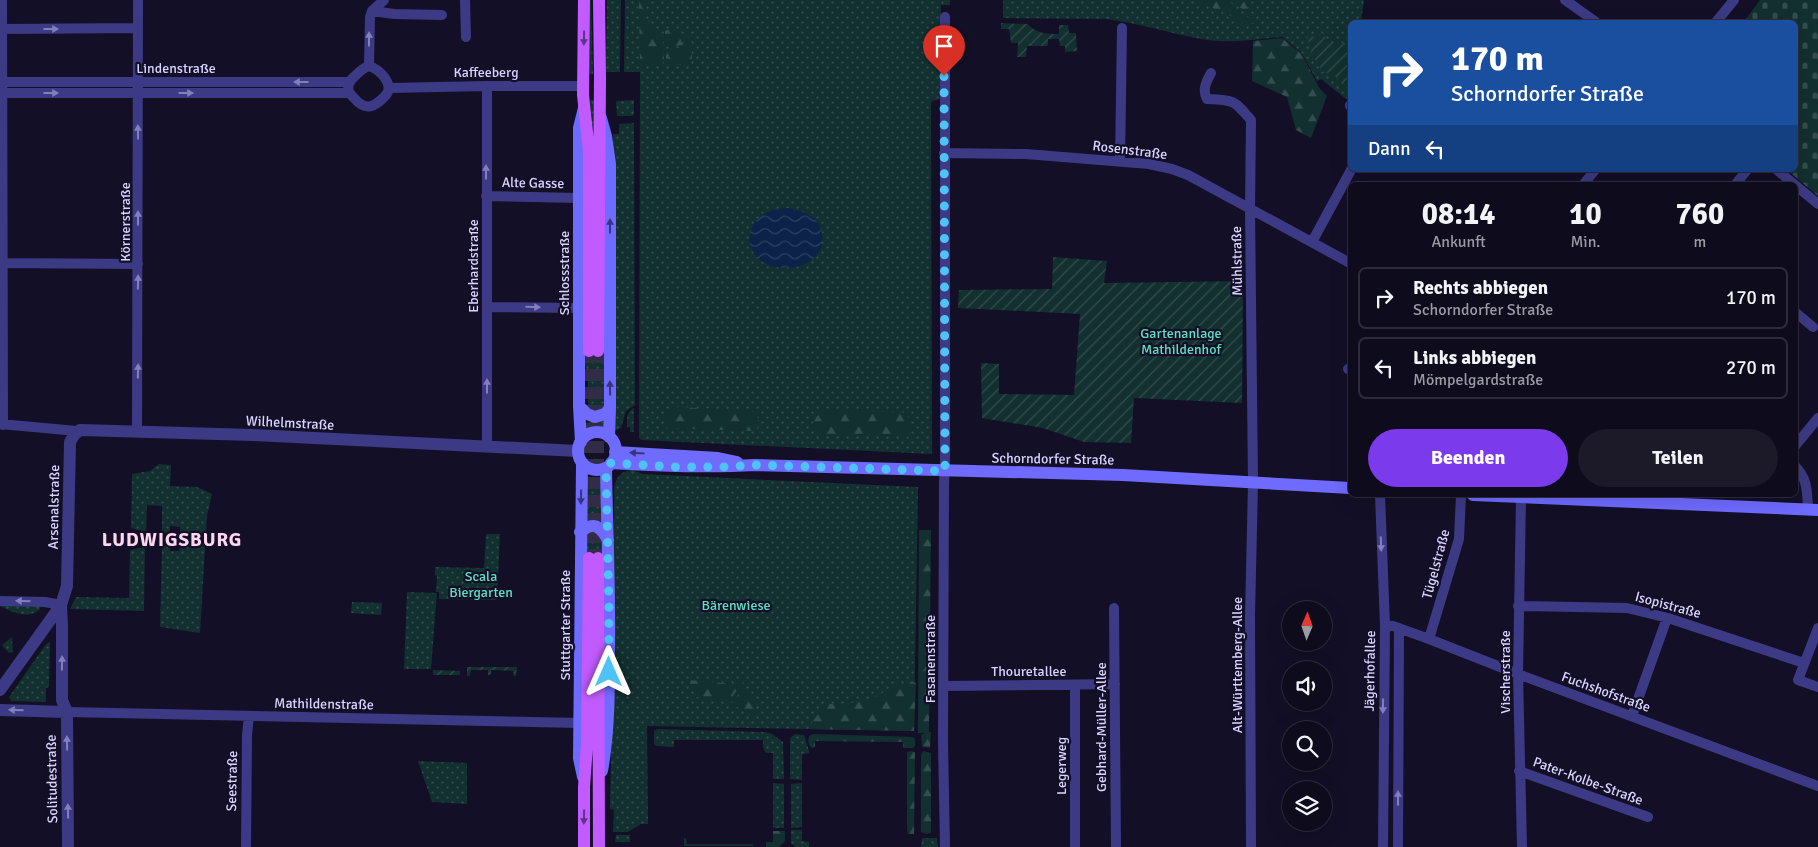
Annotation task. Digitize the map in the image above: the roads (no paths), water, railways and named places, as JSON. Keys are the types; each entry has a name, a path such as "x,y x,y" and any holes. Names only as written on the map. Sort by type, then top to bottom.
{"main road":[{"name":"Schlossstraße","path":"584,0 583,86 589,151 593,351 600,116 599,0"},
{"name":"Schlossstraße","path":"580,452 579,128 584,105"},
{"name":"Schlossstraße","path":"600,116 606,136 610,164 609,437"},
{"path":"579,406 587,414 596,417 604,414 610,408"},
{"path":"600,433 609,437 614,444 611,461 592,469 580,452 587,435 600,433"},
{"name":"Stuttgarter Straße","path":"580,452 579,758 584,787"},
{"name":"Schorndorfer Straße","path":"611,461 722,467 755,465 1123,475 1348,488"},
{"name":"Stuttgarter Straße","path":"599,788 606,746 609,663 608,540 611,461"},
{"path":"1521,497 1813,510"},
{"path":"580,532 595,526 600,528 608,540"},
{"name":"Stuttgarter Straße","path":"584,847 584,787 594,558 599,847"}],"street":[{"path":"1,425 2,0"},
{"name":"Körnerstraße","path":"137,431 138,0"},
{"path":"369,66 369,24 372,11 384,0"},
{"path":"465,0 466,37"},
{"path":"1565,0 1593,20"},
{"path":"1718,20 1734,0"},
{"path":"372,11 394,14 442,15"},
{"name":"Fasanenstraße","path":"945,17 945,847"},
{"path":"1,29 138,28"},
{"path":"1120,162 1122,28"},
{"path":"369,66 374,68 389,83 390,88 388,93 376,105 369,107 360,106 349,93 349,82 364,68 369,66"},
{"name":"Mühlstraße","path":"1211,73 1205,85 1205,97 1207,99 1229,100 1240,107 1251,120 1253,483"},
{"name":"Lindenstraße","path":"137,88 349,82"},
{"name":"Eberhardstraße","path":"486,86 487,447"},
{"name":"Kaffeeberg","path":"390,88 583,86"},
{"name":"Lindenstraße","path":"2,88 137,88 349,93"},
{"name":"Rosenstraße","path":"944,153 1026,154 1149,164 1172,169 1188,175 1348,262"},
{"path":"1312,242 1350,172"},
{"path":"1585,182 1593,172"},
{"path":"1737,182 1745,172"},
{"path":"1779,172 1791,182"},
{"path":"1798,187 1818,204"},
{"name":"Alte Gasse","path":"486,196 579,198"},
{"path":"1,263 138,264"},
{"path":"487,307 579,308"},
{"path":"1798,314 1813,327"},
{"path":"1798,442 1818,418"},
{"name":"Wilhelmstraße","path":"1,425 77,431 137,431 580,452"},
{"name":"Arsenalstraße","path":"61,606 67,586 70,447 72,438 77,431"},
{"path":"1798,469 1803,474 1813,510"},
{"name":"Alt-Württemberg-Allee","path":"1251,847 1250,616 1253,483"},
{"name":"Jägerhofallee","path":"1380,497 1385,626 1382,847"},
{"name":"Tügelstraße","path":"1429,639 1459,538 1461,497"},
{"name":"Vischerstraße","path":"1521,497 1518,674 1522,847"},
{"path":"0,601 45,602 61,606 0,690"},
{"name":"Solitudestraße","path":"61,606 62,700 66,712 68,847"},
{"name":"Isopistraße","path":"1518,606 1627,608 1667,618 1804,664"},
{"name":"Gebhard-Müller-Allee","path":"1114,608 1116,847"},
{"path":"1632,716 1667,618"},
{"path":"47,624 56,622 62,626"},
{"name":"Fuchshofstraße","path":"1385,626 1393,626 1429,639 1818,786"},
{"name":"Jägerhofallee","path":"1398,847 1399,628"},
{"path":"1818,628 1798,680 1818,687"},
{"name":"Thouretallee","path":"944,686 1115,684"},
{"name":"Legerweg","path":"1075,685 1075,847"},
{"path":"0,710 66,712"},
{"name":"Mathildenstraße","path":"66,712 580,723"},
{"name":"Seestraße","path":"246,847 249,716"},
{"name":"Pater-Kolbe-Straße","path":"1519,771 1648,816"}],"water":[{"path":"787,208 800,211 816,221 822,231 821,247 815,257 802,265 787,268 771,266 759,259 752,250 750,239 752,228 759,218 771,211"}],"tunnel":[{"path":"589,351 589,558"},
{"path":"598,351 598,558"}],"district":[{"name":"LUDWIGSBURG","path":"172,540"}],"park label":[{"name":"Gartenanlage Mathildenhof","path":"1181,342"},
{"name":"Scala Biergarten","path":"481,584"},
{"name":"Bärenwiese","path":"736,605"}]}
